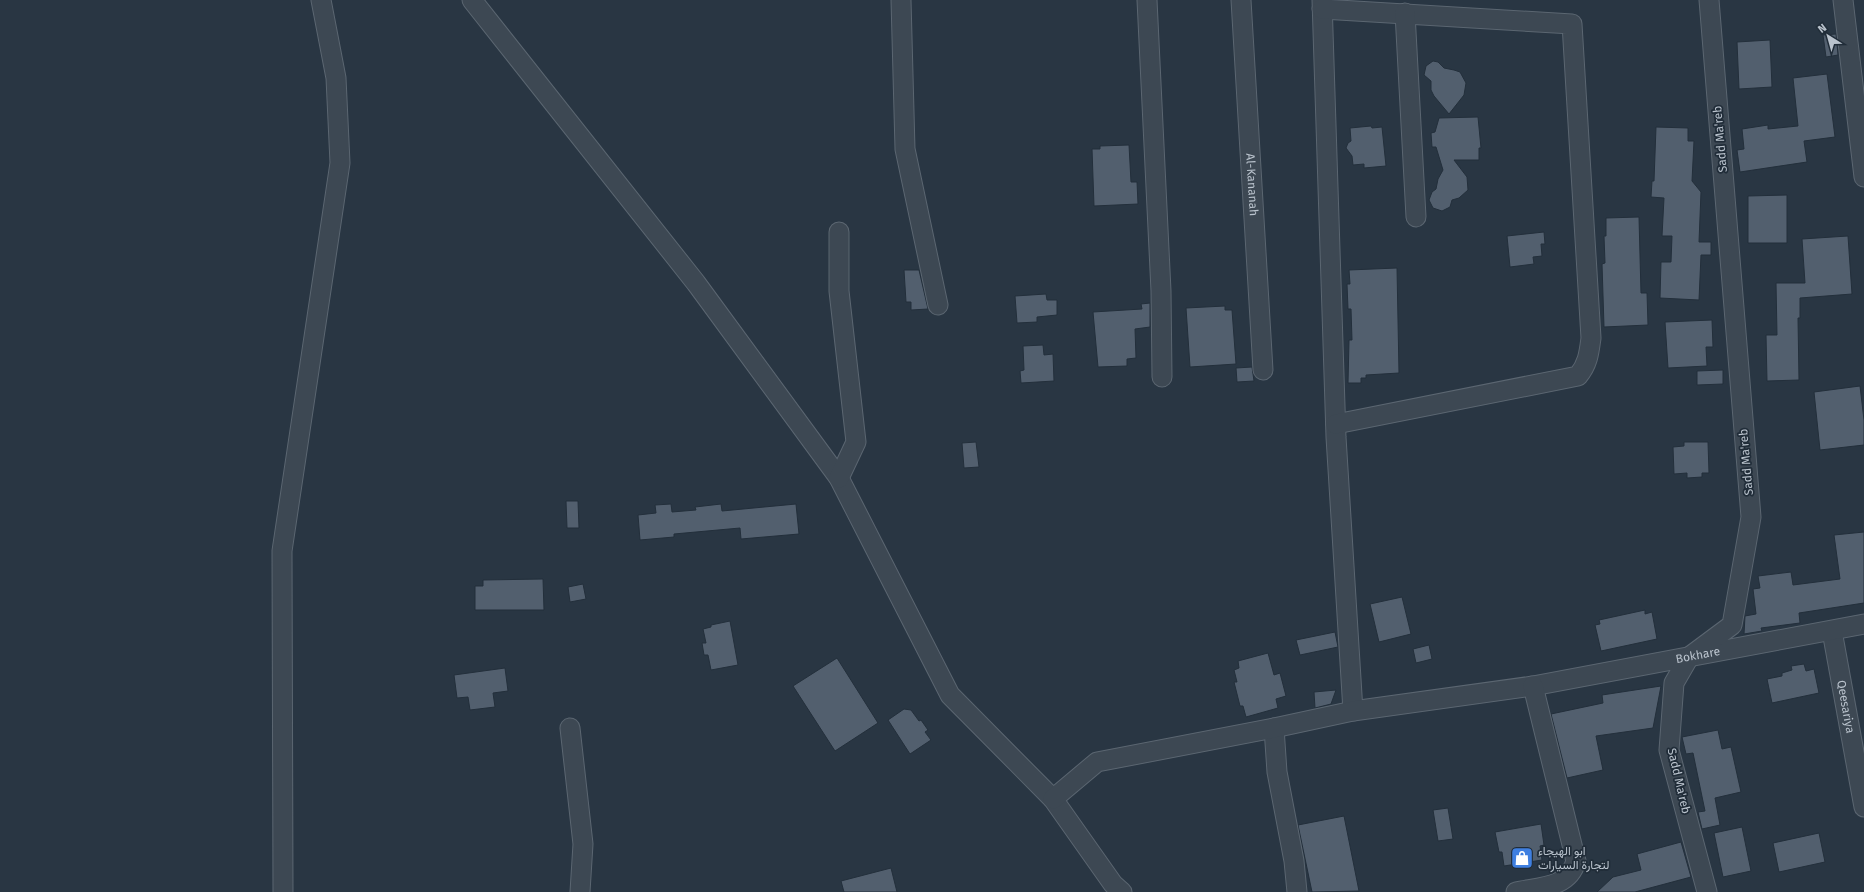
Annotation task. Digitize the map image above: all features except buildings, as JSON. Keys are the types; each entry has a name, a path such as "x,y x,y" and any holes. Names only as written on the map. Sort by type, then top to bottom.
{"street":[{"path":"283,892 282,551 340,163 336,78 320,0"},
{"path":"472,0 696,283 839,478 950,695 1053,799 1113,884 1122,892"},
{"path":"901,0 905,149 938,305"},
{"path":"1147,0 1161,291 1162,377"},
{"name":"Al-Kananah","path":"1241,0 1263,370"},
{"name":"Sadd Ma'reb","path":"1707,892 1670,750 1674,683 1689,657 1732,625 1750,517 1709,0"},
{"path":"1842,0 1858,84 1864,177"},
{"path":"1336,424 1568,379 1578,376 1586,367 1589,357 1591,330 1572,24 1405,14 1322,4 1336,424 1353,710"},
{"path":"1405,14 1416,217"},
{"path":"839,232 839,292 856,442 839,478"},
{"name":"Bokhare","path":"1053,799 1097,762 1274,728 1353,710 1533,686 1864,624"},
{"name":"Qeesariya","path":"1832,631 1864,807"},
{"path":"1516,892 1562,882 1571,873 1576,861 1533,686"},
{"path":"570,728 583,844 580,892"},
{"path":"1274,728 1277,772 1294,861 1297,892"}],"place":[{"name":"ابو الهيجاء لتجارة السيارات","path":"1522,858"}]}
